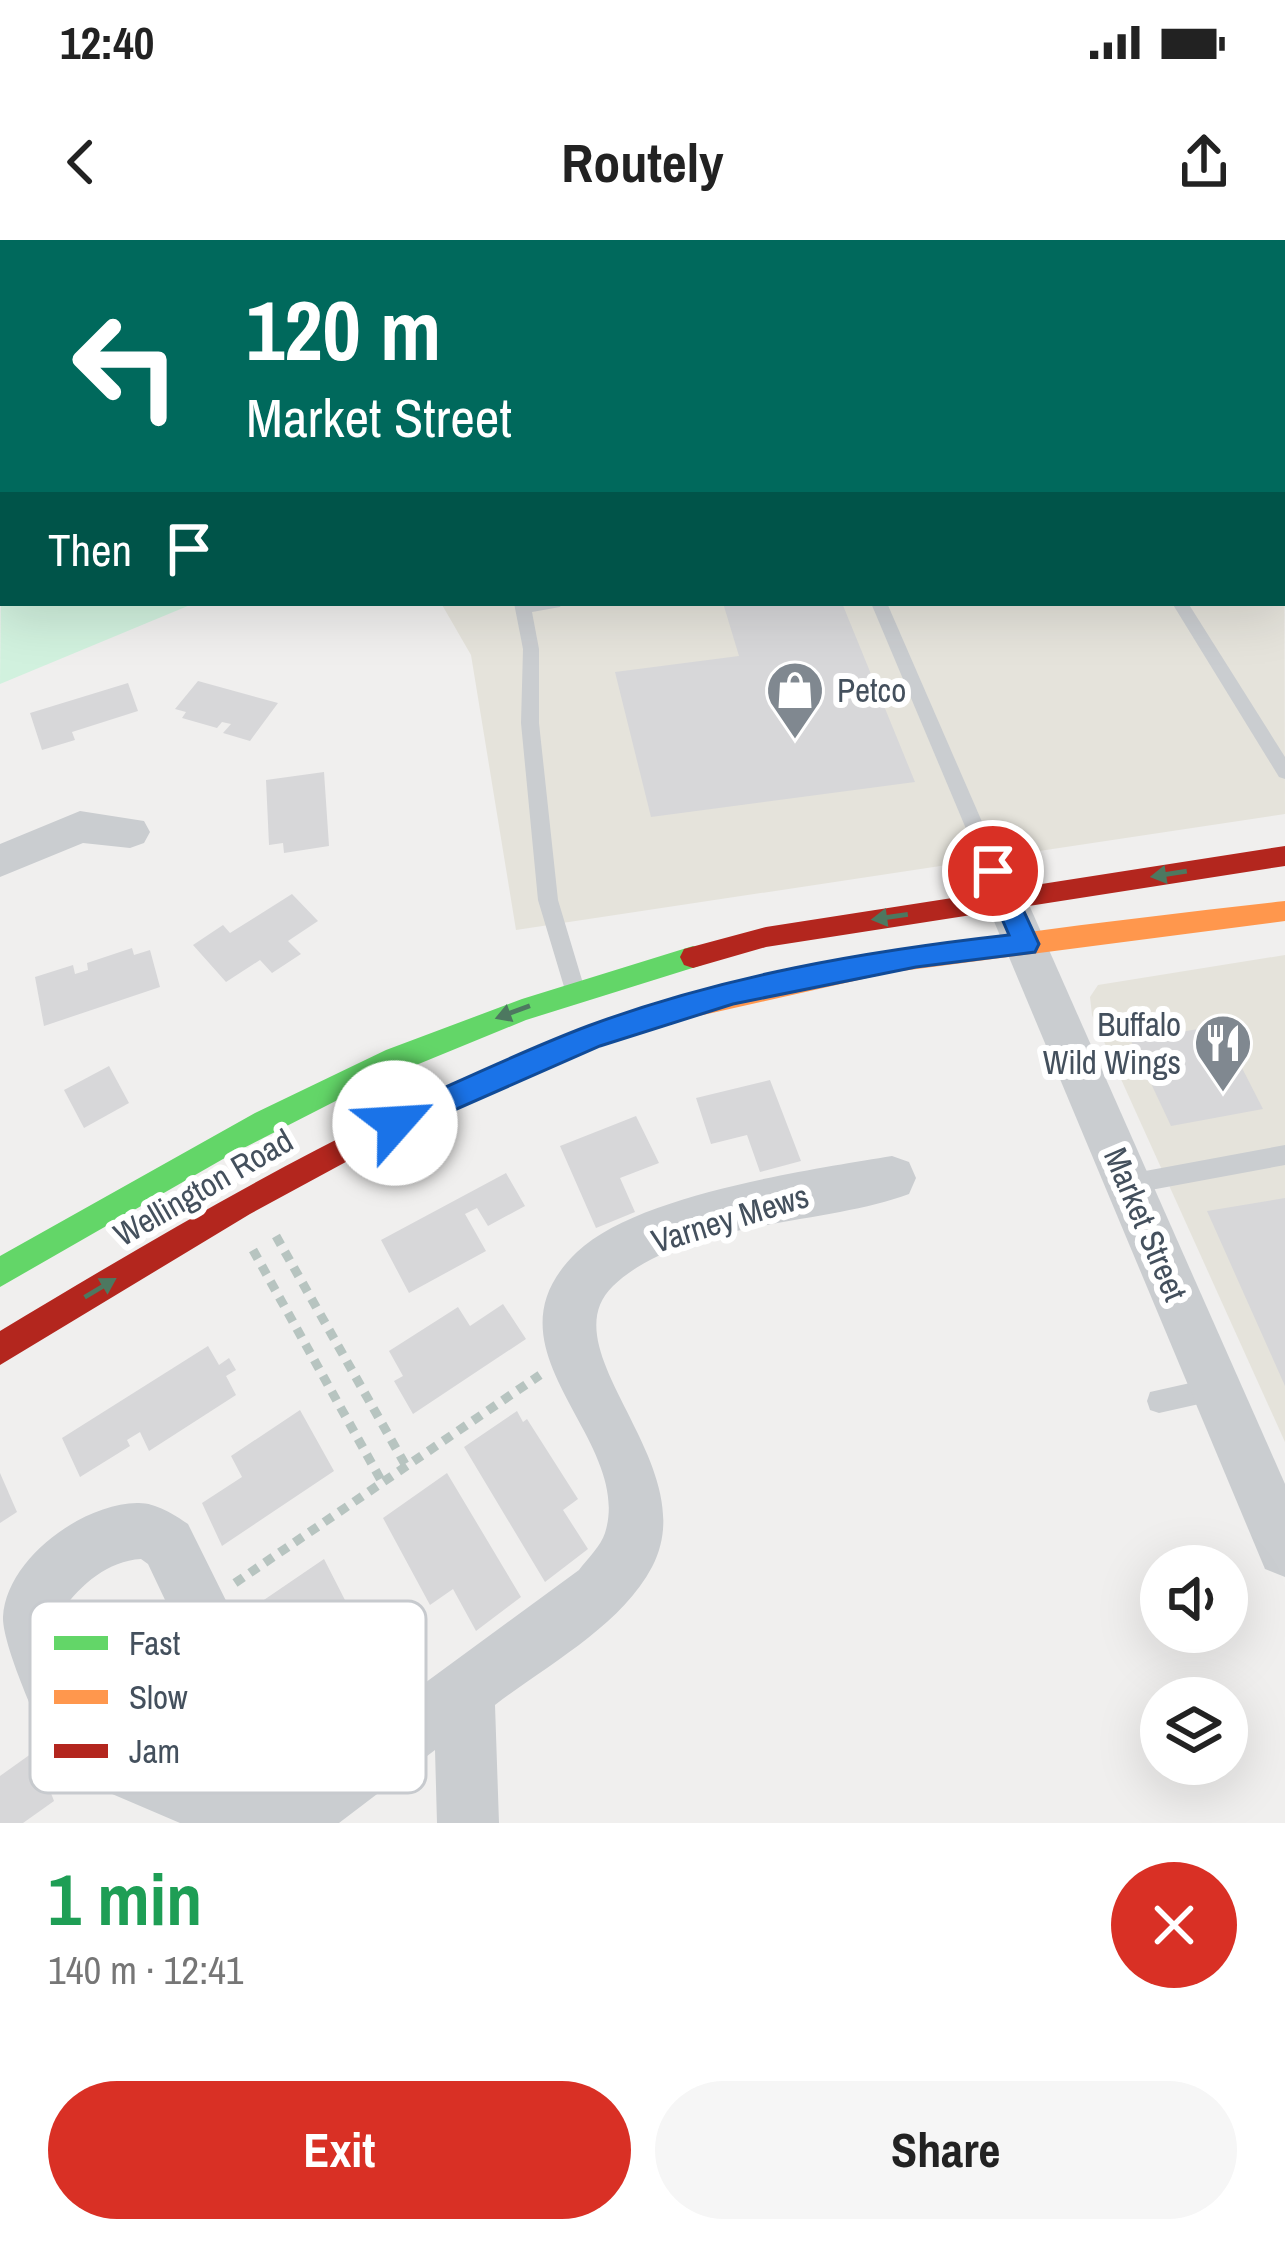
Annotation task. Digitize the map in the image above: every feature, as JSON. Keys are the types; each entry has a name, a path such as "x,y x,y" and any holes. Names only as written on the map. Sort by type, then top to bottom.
{"main road":[{"name":"Wellington Road","path":"0,1349 327,1158 429,1106 576,1042 733,992 916,956 1016,922 1285,856"},
{"name":"Wellington Road","path":"0,1272 249,1130 358,1076 575,990 766,937 1285,910"}],"street":[{"path":"0,861 80,827 130,832"},
{"name":"Market Street","path":"1016,922 1285,1549"},
{"name":"Varney Mews","path":"569,1355 572,1304 595,1269 617,1256 734,1212 892,1178"},
{"path":"426,1718 598,1590 627,1562 633,1549 637,1520 628,1468 613,1428 569,1355"},
{"path":"37,1601 50,1579 99,1544 133,1531 148,1532 168,1544 196,1601"},
{"path":"464,1690 468,1823"},
{"path":"207,1793 286,1821"},
{"path":"275,1793 286,1821"},
{"path":"286,1821 324,1793"}],"lane":[{"path":"523,606 531,649 530,723 548,900 575,990"},
{"path":"880,606 1016,922"},
{"path":"1182,606 1285,772"},
{"path":"1129,1184 1285,1156"},
{"path":"1159,1400 1216,1389"}],"path":[{"path":"275,1234 406,1466"},
{"path":"252,1248 382,1482"},
{"path":"208,1601 569,1355"}],"shaded area":[{"path":"443,606 1284,606 1285,814 516,930 471,655"},
{"path":"1285,955 1285,1442 1092,1015 1090,997 1098,985"}],"green space":[{"path":"1,606 188,606 0,684"}],"building":[{"path":"724,606 843,606 915,782 651,817 615,672 739,656"},
{"path":"198,681 278,703 250,741 223,733 231,724 222,722 217,728 182,718 186,712 175,709"},
{"path":"128,683 138,711 72,732 75,740 42,750 30,713"},
{"path":"324,772 329,846 284,853 283,843 269,845 266,780"},
{"path":"292,894 318,921 288,941 301,954 272,973 260,960 226,982 193,945 223,925 230,933"},
{"path":"132,948 134,955 150,950 160,987 44,1026 35,977 73,965 75,974 88,970 87,963"},
{"path":"1220,1025 1263,1109 1171,1126 1131,1041"},
{"path":"109,1066 129,1103 84,1128 64,1090"},
{"path":"770,1080 801,1161 760,1172 747,1135 711,1144 696,1098"},
{"path":"636,1116 659,1163 620,1178 635,1212 596,1228 560,1146"},
{"path":"506,1173 525,1206 488,1226 477,1208 465,1214 486,1251 409,1293 381,1240"},
{"path":"1285,1198 1285,1386 1207,1211"},
{"path":"503,1304 526,1339 413,1414 394,1381 403,1376 389,1351 458,1307 470,1326"},
{"path":"208,1346 219,1365 229,1358 236,1370 226,1376 236,1395 149,1451 140,1432 127,1440 130,1446 80,1477 62,1438"},
{"path":"300,1410 334,1471 222,1546 202,1503 242,1477 231,1456"},
{"path":"517,1411 523,1422 527,1419 578,1499 563,1510 588,1549 545,1582 464,1447"},
{"path":"0,1473 17,1512 0,1523"},
{"path":"447,1473 521,1597 476,1631 453,1589 430,1605 383,1518"},
{"path":"324,1559 345,1601 262,1601"},
{"path":"30,1755 30,1793 51,1793 54,1801 23,1823 0,1823 0,1776"}],"traffic: fast":[{"path":"0,1272 220,1146 355,1077 522,1010 693,957"}],"traffic: slow":[{"path":"663,1013 894,961 1285,911"}],"traffic: jam":[{"path":"693,957 766,937 1285,856"},
{"path":"0,1349 239,1205 404,1116 575,1042 663,1013"}],"place":[{"name":"Petco","path":"795,741"},
{"name":"Buffalo Wild Wings","path":"1223,1094"}],"route":[{"path":"395,1123 593,1036 733,992 830,970 1026,944 993,871"}]}
